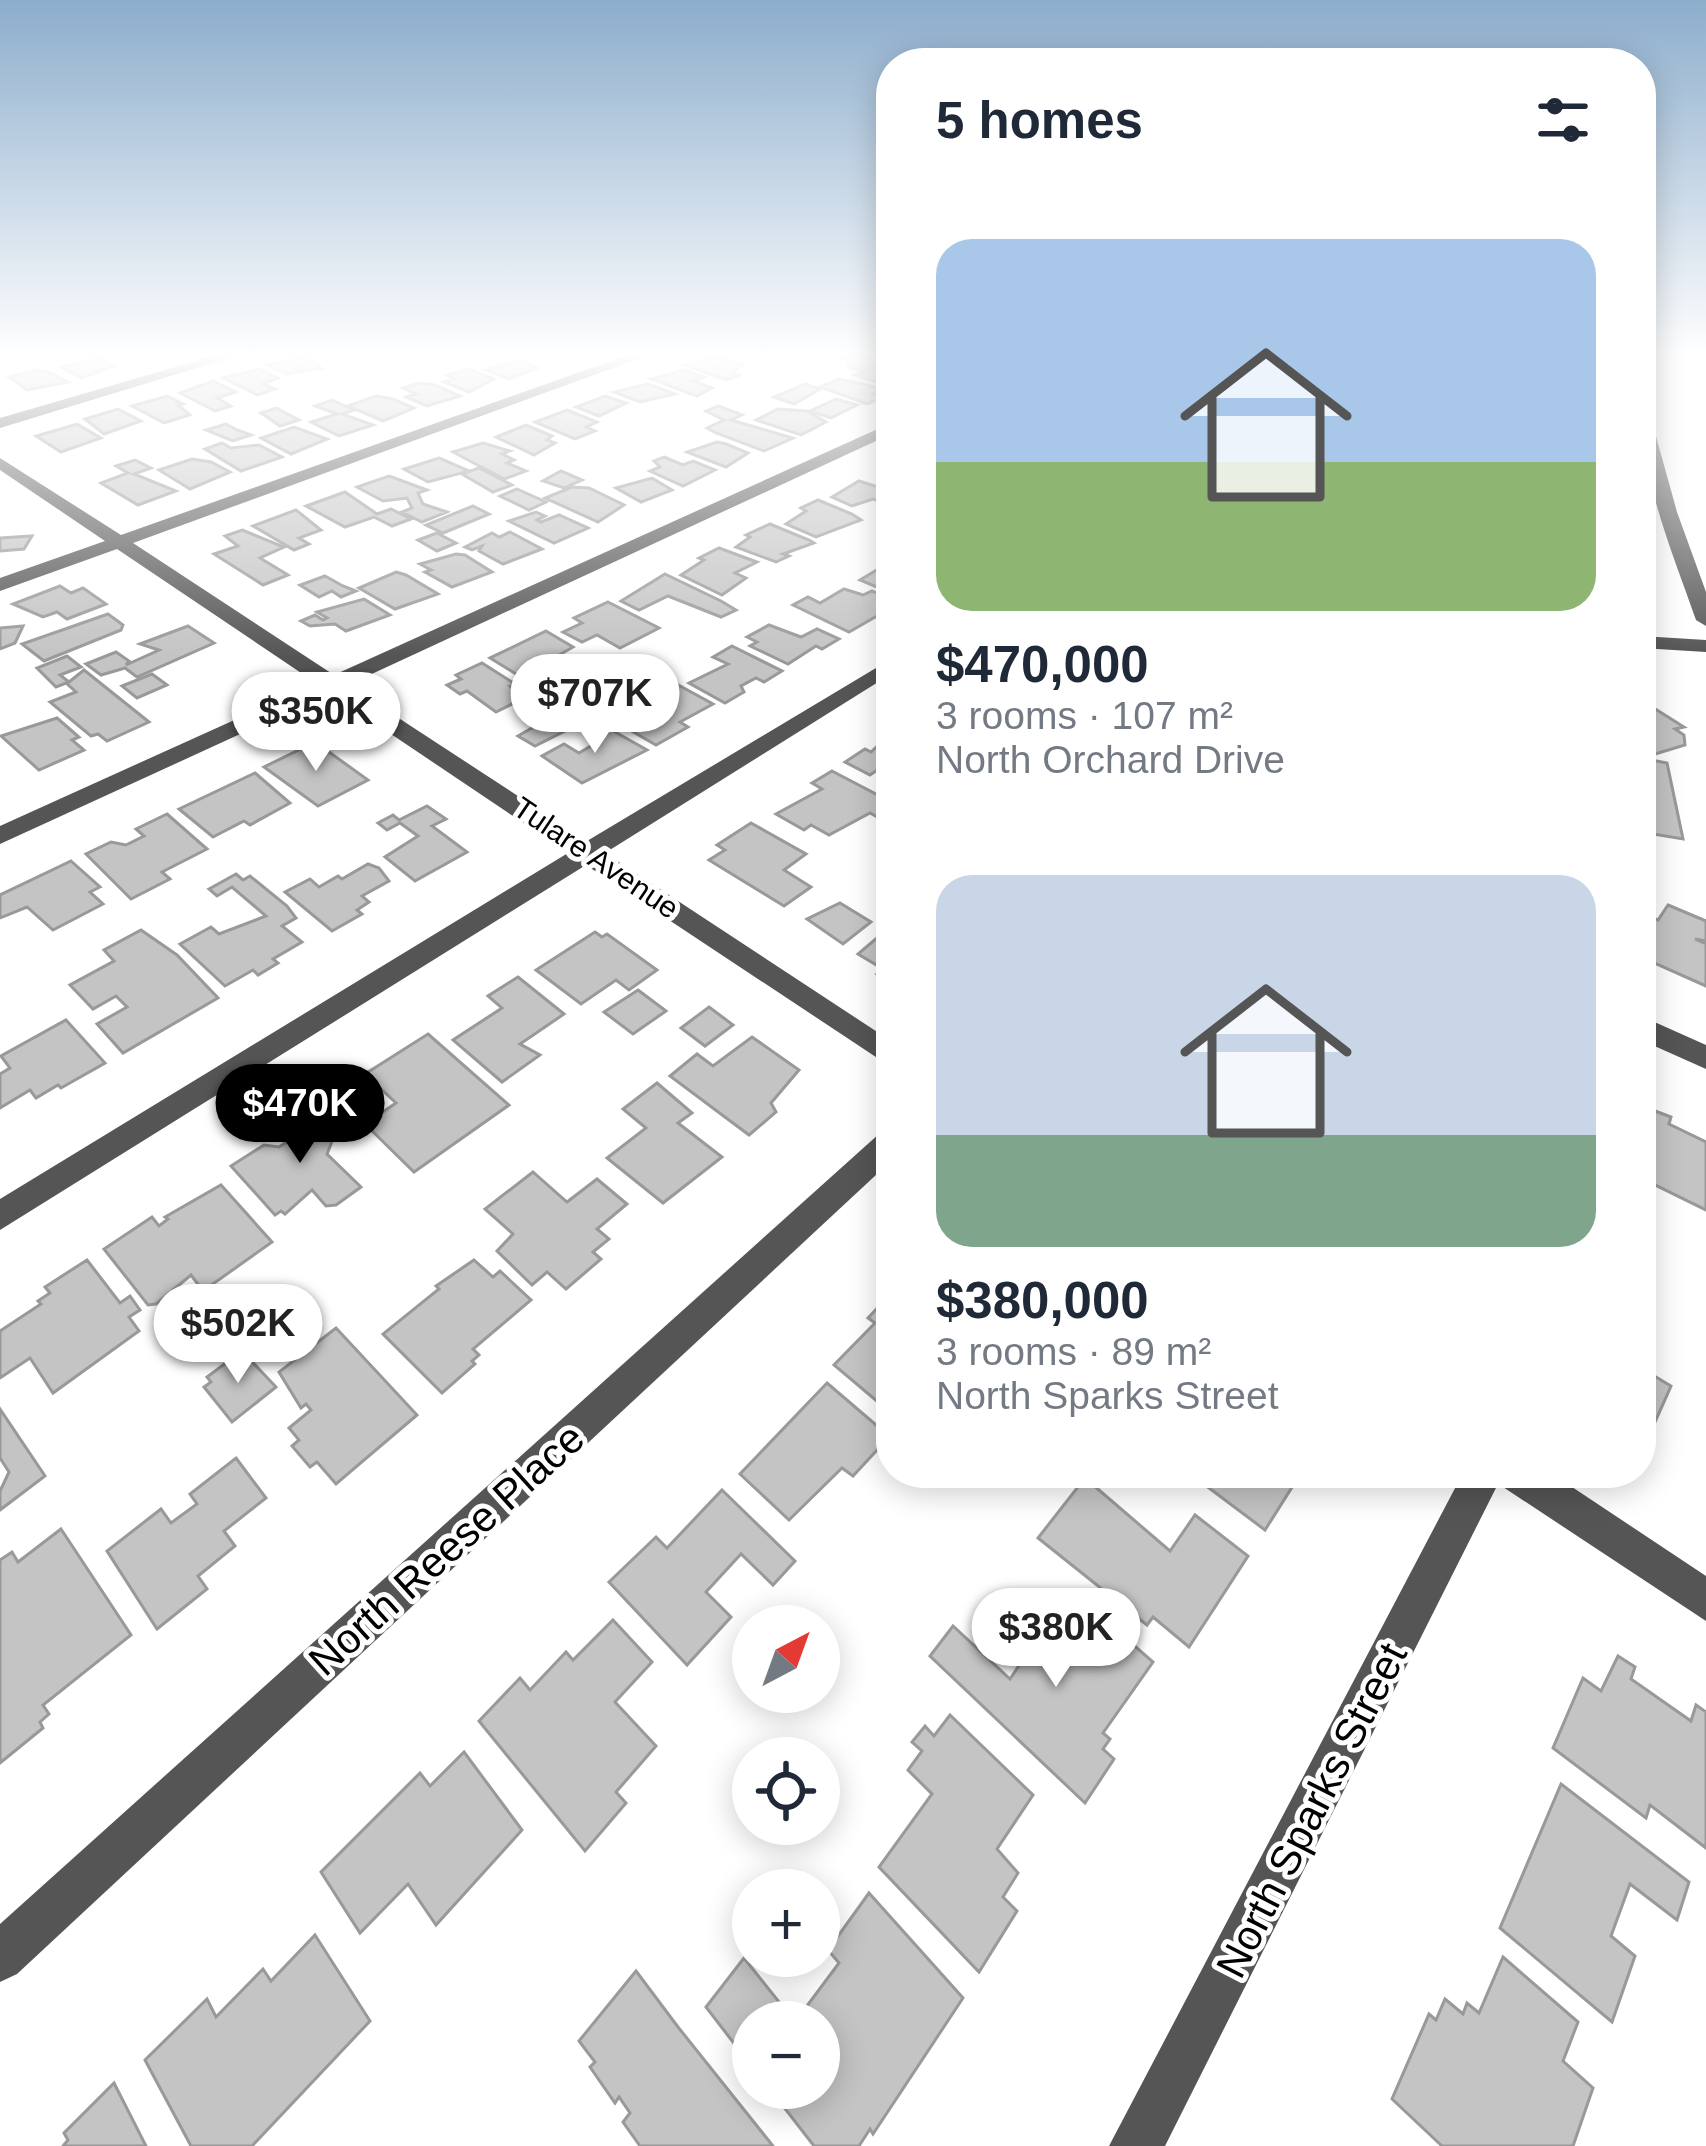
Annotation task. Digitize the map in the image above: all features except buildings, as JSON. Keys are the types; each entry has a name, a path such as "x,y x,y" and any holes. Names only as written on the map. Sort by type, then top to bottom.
{"street":[{"path":"0,586 360,456"},
{"path":"0,836 829,456"},
{"name":"Tulare Avenue","path":"0,463 876,1046"},
{"path":"1656,465 1706,620"},
{"path":"1656,510 1669,512"},
{"path":"1656,643 1706,646"},
{"path":"0,1216 876,674"},
{"path":"1656,1034 1706,1058"},
{"name":"North Reese Place","path":"0,1957 876,1156"},
{"name":"North Sparks Street","path":"1136,2146 1476,1488"},
{"path":"1538,1488 1706,1600"}]}
